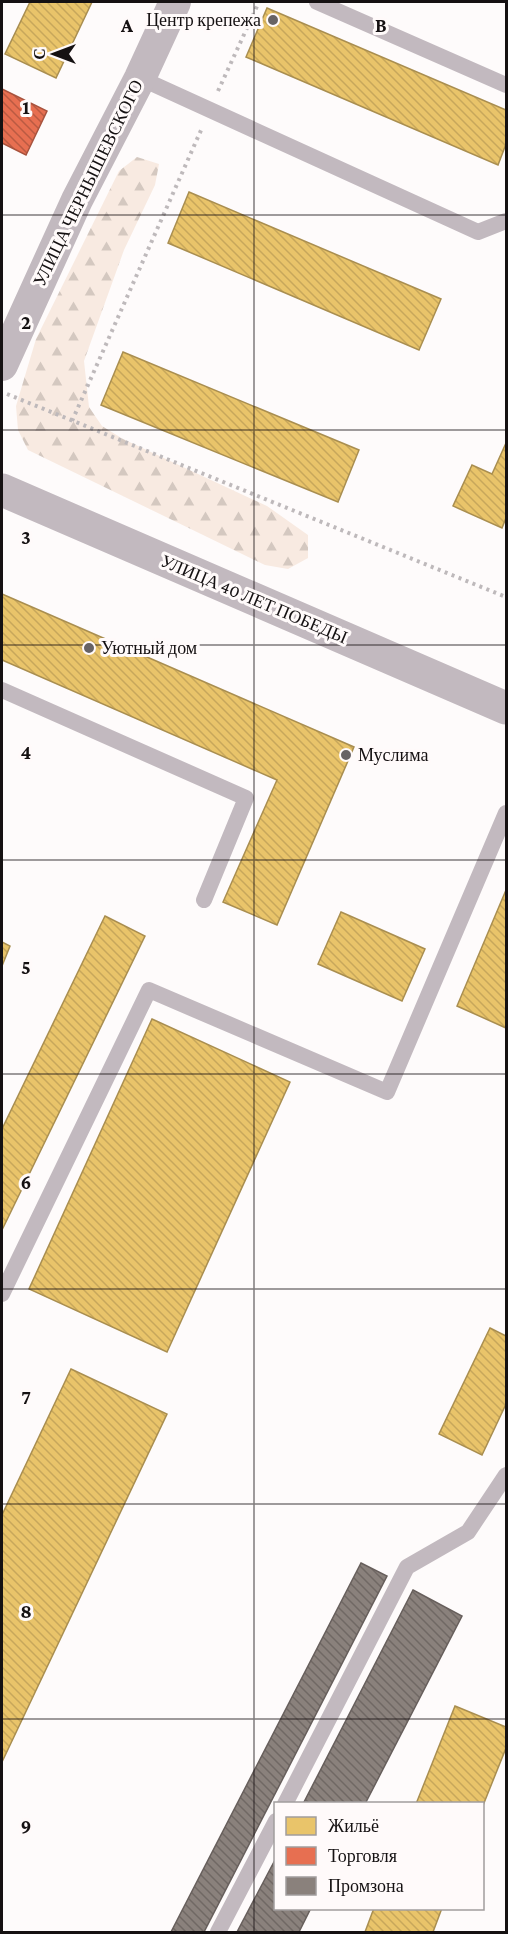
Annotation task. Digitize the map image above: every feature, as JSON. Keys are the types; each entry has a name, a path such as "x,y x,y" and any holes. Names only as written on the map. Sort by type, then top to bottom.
{"street":[{"name":"УЛИЦА ЧЕРНЫШЕВСКОГО","path":"2,365 77,200 140,78 175,2"},
{"name":"УЛИЦА 40 ЛЕТ ПОБЕДЫ","path":"2,490 507,708"}],"lane":[{"path":"317,2 507,85"},
{"path":"140,78 478,232 507,221"},
{"path":"2,690 246,798 204,900"},
{"path":"2,1294 148,990 387,1092 507,813"},
{"path":"286,1802 407,1567 468,1532 507,1475"},
{"path":"218,1932 274,1825"}],"path":[{"path":"72,421 259,2"},
{"path":"2,392 507,597"}],"green space":[{"path":"137,157 159,164 155,185 124,250 84,361 89,407 102,426 123,439 267,506 308,535 308,558 288,569 265,565 28,450 18,430 16,406 36,339 119,171"}],"building: Жильё":[{"path":"30,2 92,2 56,78 5,54"},
{"path":"267,8 506,110 506,144 498,165 246,57"},
{"path":"189,192 441,299 419,350 168,243"},
{"path":"123,352 359,450 338,502 101,405"},
{"path":"506,443 506,518 502,528 453,506 472,465 492,474"},
{"path":"2,594 354,747 277,925 223,902 277,780 2,660"},
{"path":"506,890 506,1028 457,1006"},
{"path":"341,912 425,949 402,1001 318,964"},
{"path":"105,916 145,936 2,1230 2,1129"},
{"path":"2,942 10,946 2,966"},
{"path":"152,1019 290,1082 167,1352 29,1289"},
{"path":"490,1328 506,1336 506,1404 482,1455 439,1434"},
{"path":"71,1369 167,1414 2,1762 2,1515"},
{"path":"455,1706 506,1727 506,1748 484,1803 417,1802"},
{"path":"373,1910 441,1910 433,1932 365,1932"}],"building: Торговля":[{"path":"2,89 47,111 26,155 2,143"}],"building: Промзона":[{"path":"361,1563 387,1576 204,1932 171,1932"},
{"path":"413,1590 462,1616 366,1802 304,1802"},
{"path":"274,1862 274,1910 310,1910 299,1932 237,1932"}],"place":[{"name":"Центр крепежа","path":"273,20"},
{"name":"Уютный дом","path":"89,648"},
{"name":"Муслима","path":"346,755"}]}
